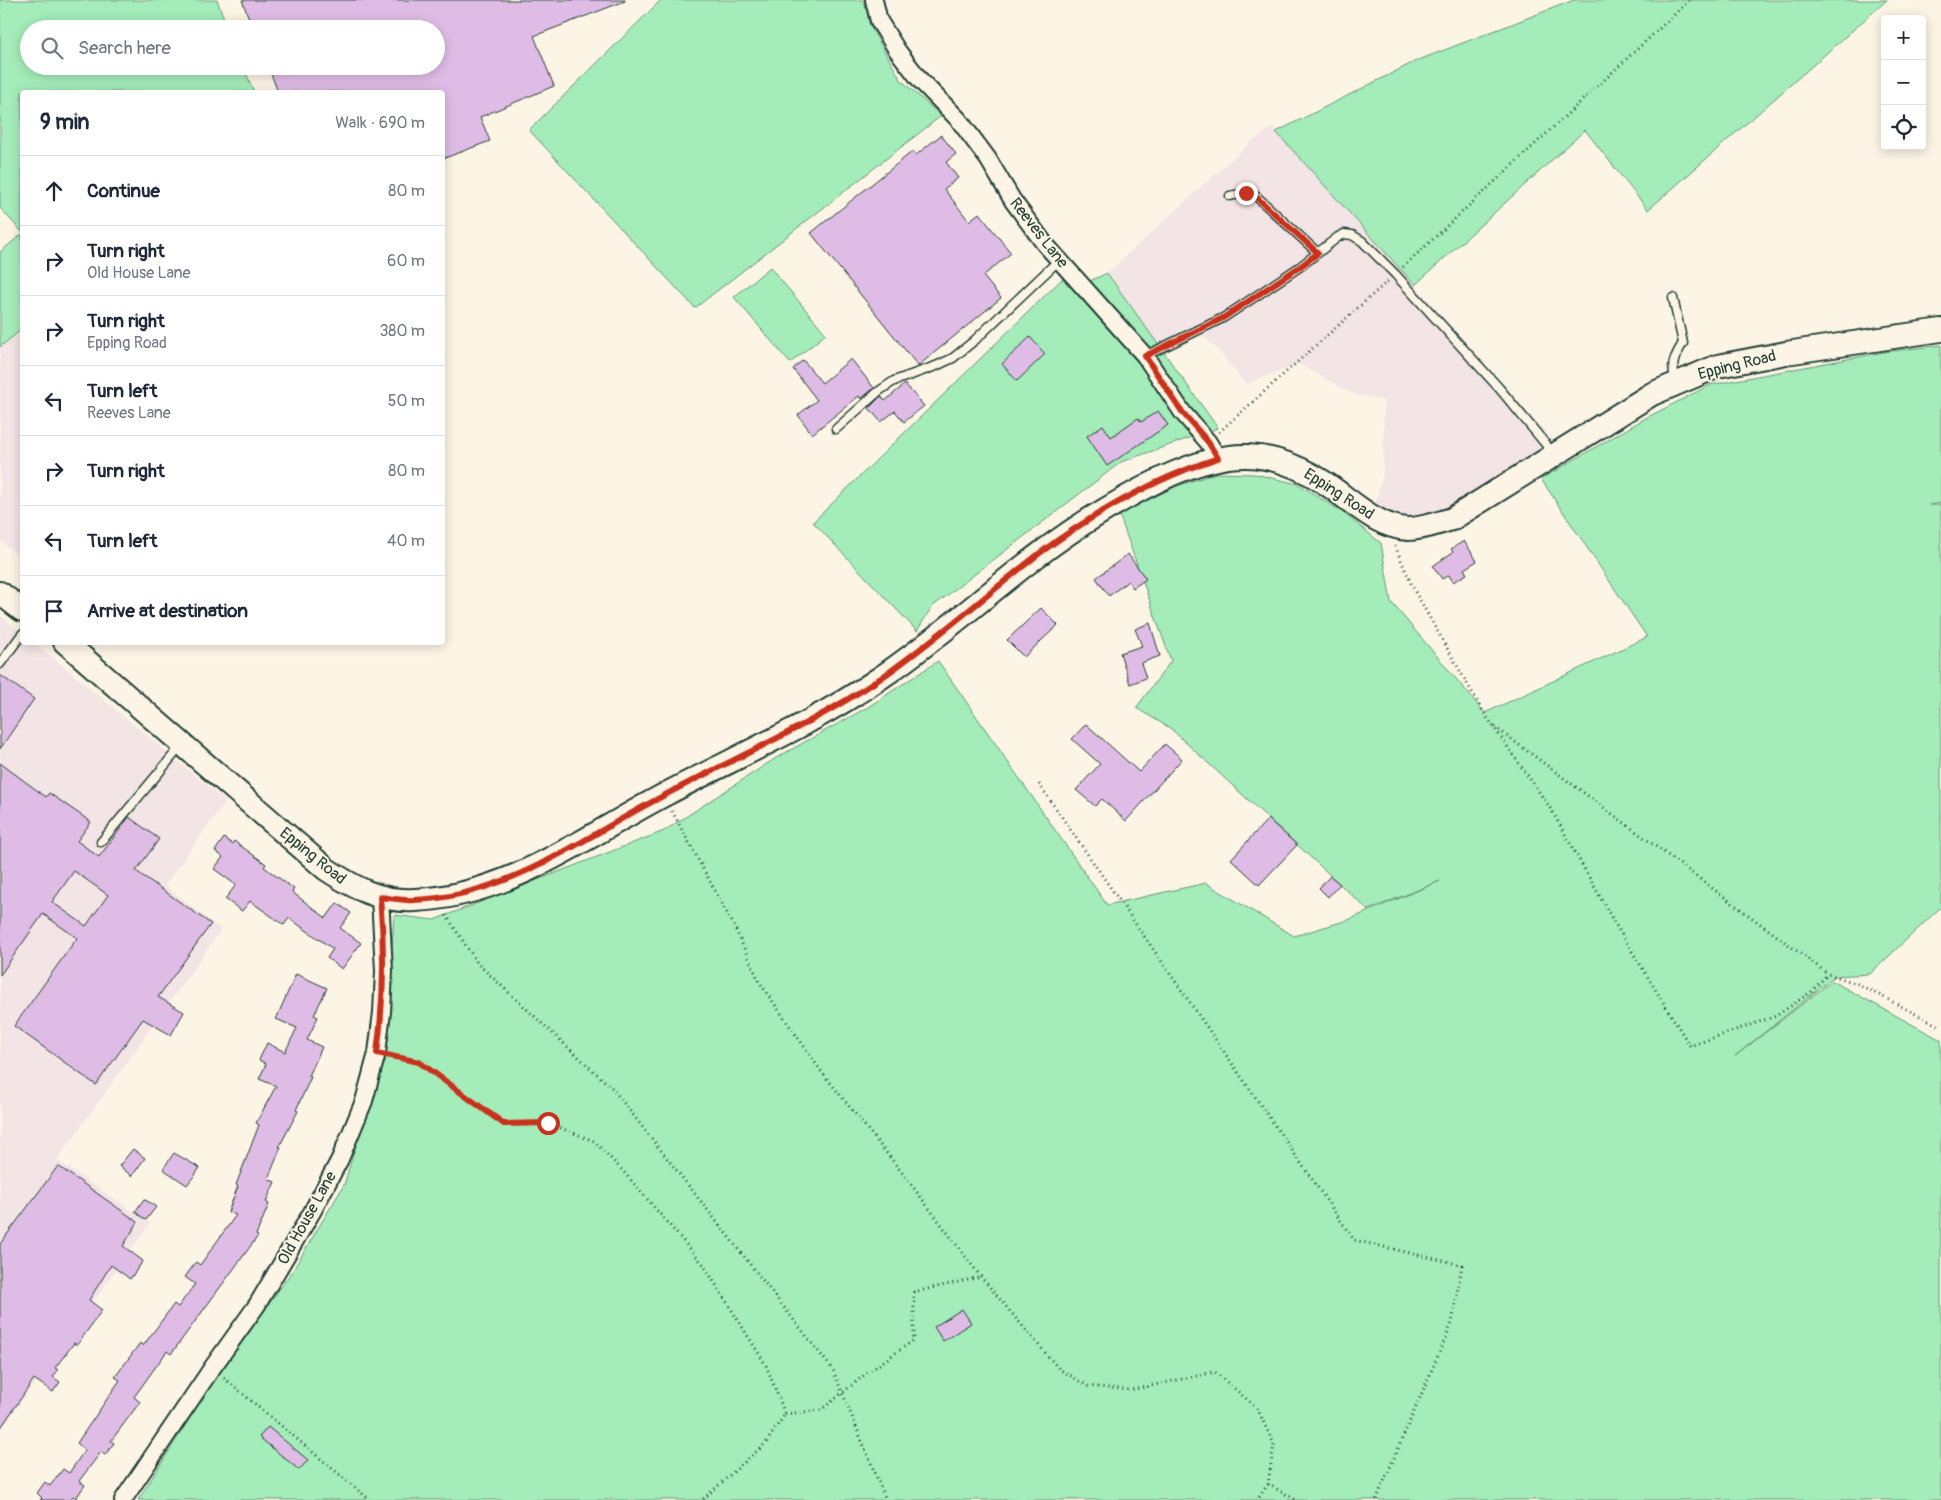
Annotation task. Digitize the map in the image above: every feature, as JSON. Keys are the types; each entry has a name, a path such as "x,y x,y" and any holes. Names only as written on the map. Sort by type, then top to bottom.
{"main road":[{"name":"Epping Road","path":"72,645 326,869 354,887 380,897 413,900 434,898 494,886 540,864 664,795 791,732 879,679 943,633 1041,553 1100,513 1188,468 1213,450 1273,459 1298,468 1324,482 1373,518 1389,525 1409,529 1431,526 1452,519 1652,394 1718,366 1757,358 1941,330"},
{"path":"0,594 20,609"}],"street":[{"name":"Reeves Lane","path":"874,0 879,21 897,50 920,80 959,120 988,159 1012,201 1044,243 1145,356 1183,413 1213,450"},
{"name":"Old House Lane","path":"124,1500 212,1368 257,1305 312,1212 340,1159 364,1101 377,1053 384,971 380,897"}],"lane":[{"path":"1230,196 1251,193 1318,253"},
{"path":"1145,356 1223,318 1301,266 1338,237 1344,234 1352,235 1362,241 1395,274 1498,388 1554,455"},
{"path":"836,429 879,391 894,381 953,358 975,340 1059,260"},
{"path":"1673,298 1683,343 1675,356 1672,371 1678,382"},
{"path":"0,664 20,637"},
{"path":"101,842 182,744"}],"path":[{"path":"1213,450 1395,274 1690,0"},
{"path":"1389,525 1398,554 1414,590 1479,704 1550,809 1609,914 1690,1046 1776,1016 1811,992 1828,974"},
{"path":"1492,724 1828,974 1858,984 1941,1027"},
{"path":"1039,784 1354,1240 1462,1265 1452,1323 1376,1500"},
{"path":"664,795 680,829 734,926 760,984 821,1071 904,1175 981,1277 1059,1369 1088,1386 1131,1390 1215,1372 1257,1408 1274,1444 1268,1484 1257,1500"},
{"path":"434,898 478,964 612,1088 833,1370 886,1500"},
{"path":"377,1053 419,1062 504,1124 548,1123 594,1141 623,1171 704,1264 766,1364 785,1414"},
{"path":"785,1414 821,1410 914,1340 914,1292 981,1277"},
{"path":"212,1368 370,1500"},
{"path":"702,1500 766,1443 785,1414"},
{"path":"1268,1484 1296,1500"}],"shaded area":[{"path":"1274,126 1276,132 1556,444 1446,513 1397,520 1375,504 1383,474 1384,401 1351,393 1299,364 1246,384 1217,349 1202,335 1165,354 1107,273 1250,143"},
{"path":"20,331 20,558 0,540 0,347"},
{"path":"0,615 20,631 20,645 37,645 226,801 165,885 221,930 57,1160 150,1223 0,1431"}],"green space":[{"path":"0,0 217,0 225,20 20,20 20,75 247,75 253,90 20,90 20,230 0,208"},
{"path":"661,0 864,0 870,26 901,80 941,116 695,308 529,130"},
{"path":"1574,0 1887,0 1648,210 1585,130 1415,285 1276,132 1416,61"},
{"path":"20,236 20,331 0,347 0,252"},
{"path":"770,267 826,334 790,363 734,297"},
{"path":"1107,273 1218,428 1121,462 932,607 917,631 813,522 1064,277 1073,289"},
{"path":"1941,345 1941,503 1929,505 1941,505 1941,907 1870,974 1835,976 1735,1056 1832,981 1941,1040 1941,1500 138,1500 205,1394 293,1270 344,1185 385,1062 394,915 434,920 664,831 776,758 868,707 938,661 1107,905 1206,883 1294,936 1348,920 1440,881 1368,910 1170,728 1136,708 1171,661 1119,514 1177,486 1216,473 1255,474 1298,484 1341,511 1381,543 1391,602 1485,713 1647,637 1541,479 1644,419 1710,385 1884,352"}],"building":[{"path":"242,0 625,0 534,36 554,86 480,117 490,141 445,158 445,90 277,90 271,75 445,75 445,20 250,20"},
{"path":"941,135 956,154 946,162 958,178 944,189 969,221 979,213 1011,253 983,276 1001,298 918,366 811,233 913,151 916,155"},
{"path":"1030,337 1045,354 1017,381 1002,364"},
{"path":"851,359 874,388 861,399 859,396 812,434 798,415 817,400 793,369 803,360 822,383"},
{"path":"905,384 924,406 904,422 895,411 881,422 869,408 881,396 885,401"},
{"path":"1158,411 1168,425 1107,466 1087,436 1103,425 1111,437 1138,418 1141,422"},
{"path":"1464,541 1477,561 1464,569 1467,574 1453,582 1449,575 1442,579 1433,566 1453,552 1451,549"},
{"path":"1128,554 1146,579 1133,588 1128,581 1109,596 1096,578"},
{"path":"1041,608 1058,625 1024,657 1007,640"},
{"path":"1150,623 1160,656 1141,663 1146,678 1130,684 1120,653 1142,646 1135,629"},
{"path":"0,675 34,699 0,749"},
{"path":"1086,724 1139,772 1165,744 1182,759 1126,821 1102,799 1095,806 1076,790 1100,764 1072,739"},
{"path":"0,763 46,797 49,793 91,822 77,841 99,857 129,817 159,839 136,871 211,924 158,997 184,1012 171,1035 143,1019 96,1085 14,1026 77,938 43,914 0,975","holes":["74,871 108,895 86,926 52,902"]},
{"path":"1268,819 1297,845 1259,885 1231,859"},
{"path":"224,838 232,844 234,841 266,864 264,867 294,889 292,892 326,918 337,903 351,913 340,928 361,943 342,969 327,958 333,949 289,918 284,925 250,901 242,911 225,899 236,885 214,869 223,857 215,851"},
{"path":"1330,876 1340,884 1328,897 1319,888"},
{"path":"296,974 327,988 314,1015 318,1017 307,1040 322,1047 296,1110 298,1111 279,1147 281,1147 268,1179 275,1182 266,1202 269,1204 256,1235 258,1236 171,1354 167,1351 134,1397 140,1402 111,1441 114,1443 105,1455 101,1452 79,1481 85,1485 76,1498 73,1496 69,1500 40,1500 42,1498 37,1493 45,1482 50,1486 63,1469 69,1473 85,1450 77,1443 120,1380 115,1377 140,1343 143,1346 174,1304 178,1307 195,1284 185,1277 196,1262 200,1265 236,1215 228,1212 238,1186 236,1185 259,1125 256,1123 276,1086 259,1079 266,1064 259,1060 267,1043 285,1052 297,1028 276,1019"},
{"path":"133,1149 145,1158 132,1176 119,1166"},
{"path":"174,1153 200,1168 187,1185 163,1169"},
{"path":"58,1166 138,1222 123,1246 143,1261 130,1279 111,1265 89,1300 102,1310 77,1345 74,1343 55,1368 58,1370 53,1377 60,1382 53,1392 34,1379 0,1429 0,1244"},
{"path":"144,1199 156,1207 146,1220 135,1212"},
{"path":"962,1309 971,1323 943,1341 934,1327"},
{"path":"268,1427 308,1460 299,1470 259,1437"}],"route":[{"path":"548,1123 504,1124 419,1062 377,1053 384,971 380,897 413,900 453,895 494,886 540,864 664,795 791,732 879,679 943,633 1041,553 1100,513 1154,483 1188,468 1218,458 1208,442 1183,413 1145,356 1223,318 1258,296 1318,253 1256,197 1251,193 1246,193"}]}
